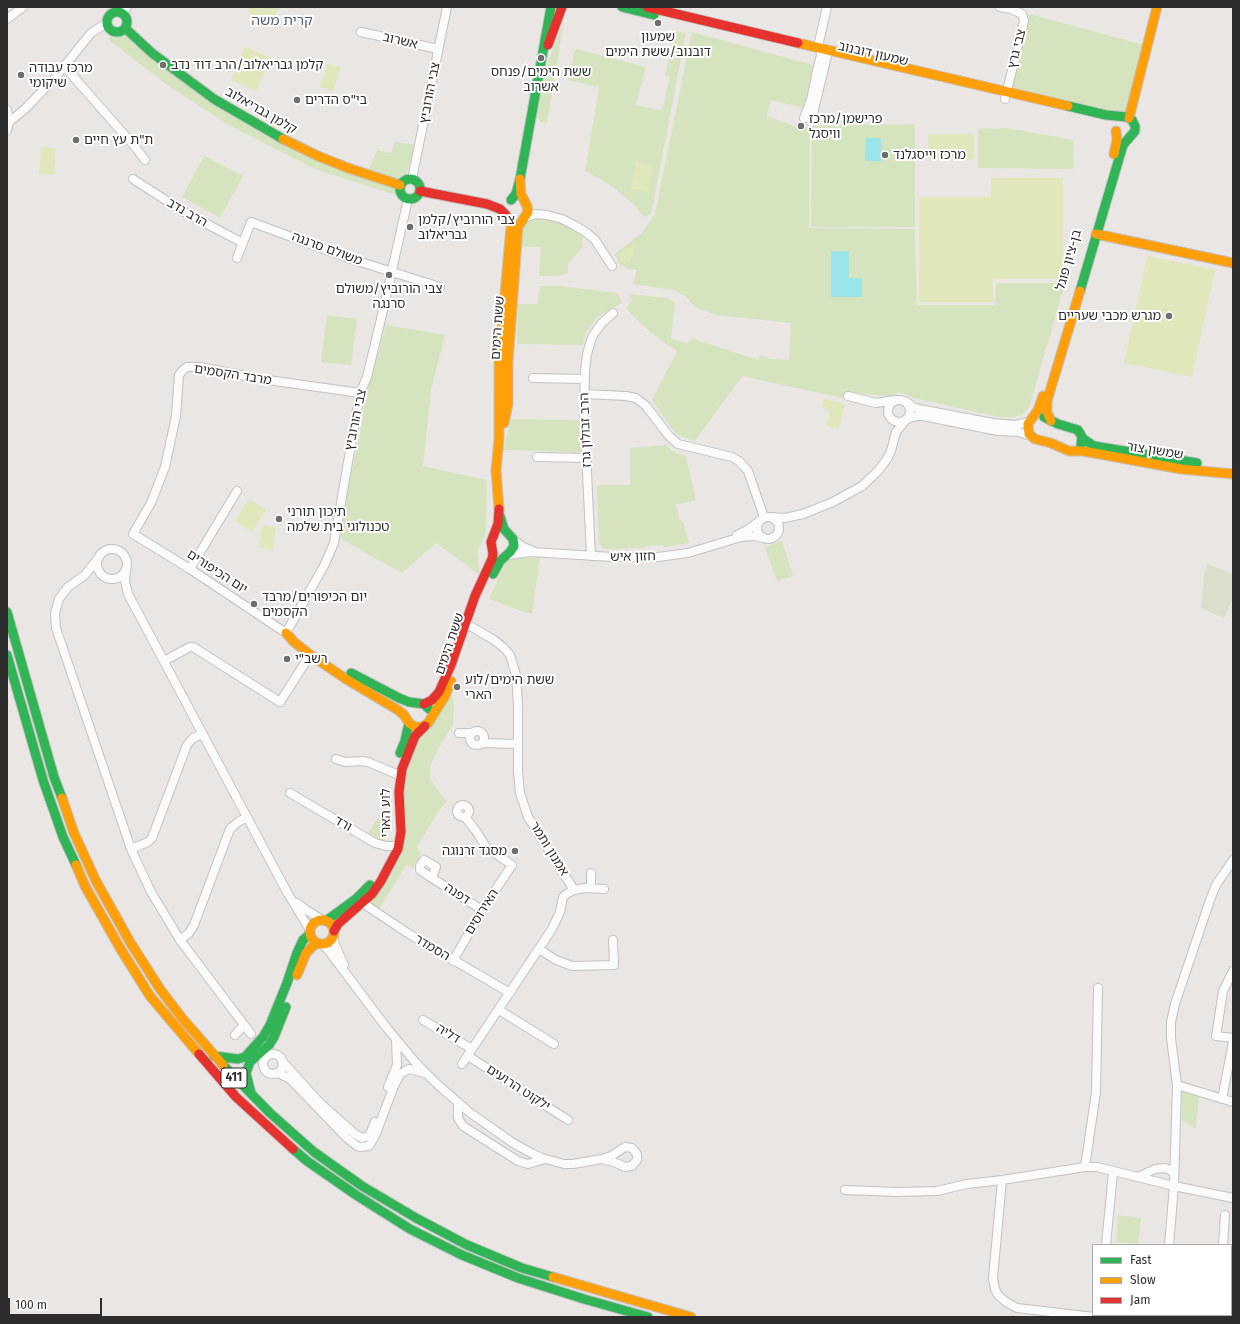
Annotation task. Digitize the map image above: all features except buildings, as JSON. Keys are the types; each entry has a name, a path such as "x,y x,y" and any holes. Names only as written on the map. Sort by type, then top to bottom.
{"street":[{"path":"7,19 22,7"},
{"path":"8,126 53,80 91,33 108,19 116,12 125,11 127,22 125,28 119,32 113,31 109,28 108,19 104,7"},
{"name":"צבי הורוביץ","path":"412,179 448,7"},
{"path":"507,217 505,208 516,194 520,179 551,7"},
{"path":"541,62 562,7"},
{"name":"שמעון דובנוב","path":"622,7 1006,96 1100,120 1106,122 1115,131"},
{"name":"שמעון דובנוב","path":"647,7 822,53"},
{"path":"808,120 822,53 819,42 828,7"},
{"path":"1000,7 1011,8"},
{"path":"1126,118 1157,7"},
{"name":"צבי גרץ","path":"1006,96 1024,21 1022,14 1011,8"},
{"name":"קלמן גבריאלוב","path":"125,28 152,53 214,99 275,135 326,159 400,186"},
{"name":"אשרוב","path":"361,32 438,49"},
{"path":"64,66 145,160"},
{"name":"שמעון דובנוב","path":"1006,96 1126,118"},
{"path":"7,110 8,126"},
{"path":"1126,118 1133,121 1135,127 1133,134 1121,137 1115,131 1116,121 1126,118"},
{"name":"בן-ציון פוגל","path":"1031,420 1041,402 1115,148 1117,140 1115,131"},
{"name":"בן-ציון פוגל","path":"1050,421 1046,412 1047,401 1123,145 1129,136"},
{"name":"הרב נדב","path":"133,179 184,212 243,242"},
{"path":"412,179 417,182 420,191 417,197 408,199 402,196 400,186 404,181 412,179"},
{"path":"520,179 521,191 528,212 524,219"},
{"path":"420,191 495,207 514,221 524,219 532,215 541,214"},
{"path":"477,202 509,201 518,198 531,210 562,219 588,233 600,246 612,266"},
{"name":"צבי הורוביץ","path":"286,633 325,564 334,543 360,393 370,362 408,199"},
{"name":"ששת הימים","path":"493,538 497,528 499,514 496,470 499,439 499,361 511,227 507,217"},
{"name":"ששת הימים","path":"499,439 508,404 508,362 518,226 524,219"},
{"name":"משולם סרנגה","path":"237,258 251,222 351,259 440,287"},
{"name":"בן-ציון פוגל","path":"1096,234 1233,263"},
{"name":"הרב זבולון גרז","path":"591,556 584,380 587,354 592,337 601,324 613,313"},
{"name":"מרבד הקסמים","path":"133,534 151,503 165,467 176,416 179,375 187,367 200,367 261,380 360,393"},
{"path":"533,378 584,380"},
{"path":"584,394 636,398 646,406 676,443 686,447 732,457 739,460 748,472 765,519"},
{"path":"848,396 876,403 884,408 893,426 894,439"},
{"path":"876,403 901,399 919,409 1002,425 1015,425 1031,420"},
{"path":"889,416 889,405 895,400"},
{"path":"765,519 757,530 759,535 763,538 772,539 788,522 800,515 843,497 868,481 887,459 898,428 906,420 911,411 908,402"},
{"path":"889,416 898,422 917,416 928,417 998,431 1019,432 1031,436"},
{"name":"שמשון צור","path":"1031,420 1041,417 1076,429 1081,434 1082,438 1094,446 1174,460 1233,466"},
{"path":"1031,420 1028,430 1031,436"},
{"name":"שמשון צור","path":"1031,436 1035,439 1051,443 1066,451 1083,451 1181,469 1233,474"},
{"path":"1073,451 1080,446 1082,438"},
{"path":"537,457 586,458"},
{"path":"190,569 237,491"},
{"name":"ששת הימים","path":"499,514 503,527 511,537"},
{"path":"765,519 785,518 800,515"},
{"path":"765,519 778,523 779,532"},
{"name":"חזון איש","path":"723,542 746,531 765,519"},
{"path":"500,533 511,537 513,548 507,555 499,555 492,550 491,542 493,538 500,533"},
{"name":"יום הכיפורים","path":"133,534 190,569 286,633 298,639 358,678 399,698 420,704"},
{"name":"חזון איש","path":"507,555 524,552 637,558 668,556 747,536 763,538"},
{"name":"חזון איש","path":"511,537 526,548 542,553"},
{"path":"128,594 125,581 125,557 116,550 107,550 103,552 84,575 68,587 59,598 55,613 56,628 131,849 151,892 180,940 251,1034"},
{"name":"ששת הימים","path":"428,723 445,696 468,624 475,596 492,559 492,550"},
{"name":"ששת הימים","path":"420,704 435,696 442,684 468,624 497,566 501,559 507,555"},
{"path":"99,557 97,566 101,574"},
{"path":"109,579 118,577 124,573 126,569"},
{"path":"84,575 96,573 101,574 121,586 128,594 288,894 310,932 312,939 329,951 396,1040 425,1073 458,1103 500,1134 544,1159 564,1164 602,1159"},
{"name":"411","path":"7,612 54,777 74,833 96,881 130,942 160,989 214,1056 252,1096 314,1152 356,1182 416,1218 467,1245 522,1268 549,1277 692,1317"},
{"name":"אמנון ותמר","path":"462,1064 499,1010 556,921 560,912 563,897 574,890 528,817 520,793 518,772 516,675 510,655 494,640 468,624"},
{"name":"יום הכיפורים","path":"286,633 294,642 310,655 346,679 398,710 408,721"},
{"path":"164,661 190,647 193,647 280,702 310,655"},
{"name":"411","path":"7,655 10,673 24,713 43,780 58,824 74,863 98,911 127,961 150,996 210,1070 236,1097 307,1161 356,1196 410,1229 462,1255 518,1278 559,1292 648,1317"},
{"path":"10,673 24,670"},
{"path":"7,690 24,713"},
{"path":"420,704 429,709 431,716 428,723 422,727 415,727 408,721 407,711 412,705 420,704"},
{"name":"לוע הארי","path":"324,920 333,917 372,894 381,881 401,832 397,775 398,756 405,741 408,721"},
{"name":"לוע הארי","path":"397,775 413,740 428,723"},
{"path":"459,733 472,733 470,736 472,742 477,745 482,743 518,744"},
{"path":"131,849 148,842 152,838 187,745 193,738 202,734"},
{"path":"336,759 345,762 368,762 397,775"},
{"name":"ורד","path":"290,793 375,843 395,846"},
{"path":"180,940 189,933 194,925 230,829 247,817"},
{"name":"האירוסים","path":"453,961 482,910 512,865 486,847 465,817"},
{"path":"1169,1244 1174,1186 1177,1085 1171,1038 1171,1022 1175,1004 1210,900 1216,885 1231,868 1233,860"},
{"path":"591,873 591,888"},
{"name":"דפנה","path":"432,878 482,910"},
{"path":"574,890 591,888 604,889"},
{"path":"288,894 305,910 332,925 335,945 347,974"},
{"name":"לוע הארי","path":"334,934 338,924 359,901"},
{"name":"הסמדר","path":"359,901 453,961 510,993"},
{"path":"252,1096 247,1078 247,1060 270,1025 288,983 303,940 310,932 315,922 324,920"},
{"path":"214,1056 247,1060 269,1044 274,1037 306,953 314,945 329,942 334,934"},
{"path":"539,949 556,960 572,966 614,964 613,940"},
{"path":"1233,971 1223,991 1216,1036 1233,1038"},
{"path":"1085,1167 1096,1092 1098,988"},
{"path":"499,1010 554,1044"},
{"name":"דליה","path":"423,1020 470,1052"},
{"path":"235,1034 244,1025"},
{"path":"282,1061 282,1068 278,1072 273,1074 268,1073 264,1069 263,1062 268,1056 273,1054 279,1056 320,1103 362,1138 369,1136 397,1065 396,1040"},
{"path":"1222,1099 1233,1042"},
{"name":"ילקוט הרועים","path":"470,1052 568,1120"},
{"path":"278,1072 290,1079 347,1138 360,1147 369,1146 375,1136 400,1074 409,1069 425,1073"},
{"path":"1177,1085 1233,1102"},
{"path":"458,1103 458,1118 463,1126 518,1161 528,1164 544,1159"},
{"path":"845,1190 898,1192 937,1191 967,1184 1085,1167 1098,1168 1233,1198"},
{"path":"1138,1177 1155,1169 1165,1168 1174,1174"},
{"path":"1106,1244 1113,1172"},
{"path":"1002,1180 993,1278 994,1289 1006,1302 1017,1308 1094,1317"},
{"path":"1223,1244 1225,1215"}],"green space":[{"path":"249,7 279,7 271,23 247,12"},
{"path":"1029,14 1144,45 1126,115 1011,91"},
{"path":"564,20 547,123 541,122 536,116 542,87 550,57"},
{"path":"675,31 686,33 651,214 644,217 633,204 614,188 585,171 599,87 568,80 575,49 646,67 636,105 662,111 670,77 665,75"},
{"path":"124,32 194,90 397,189 400,196 323,172 227,124 166,84 109,40 110,35 119,35"},
{"path":"692,32 813,65 804,108 771,100 767,116 797,127 810,126 809,228 915,229 917,305 995,305 996,283 1065,283 1029,408 1022,414 1014,417 999,417 914,398 899,392 891,397 849,392 847,399 742,376 695,441 675,433 652,400 677,351 643,326 626,308 632,300 628,294 668,298 675,302 671,339 687,343 691,338 758,360 760,355 771,359 789,360 791,323 716,315 695,307 685,296 674,290 633,284 637,270 629,269 620,265 615,254 642,233 655,214"},
{"path":"245,47 271,58 256,91 231,80"},
{"path":"327,63 341,67 333,91 320,87"},
{"path":"915,124 915,227 811,227 812,126"},
{"path":"1007,128 1073,140 1074,169 978,168 978,129"},
{"path":"928,134 974,134 974,159 928,159"},
{"path":"395,142 415,145 406,175 400,180 369,170 377,150 391,153"},
{"path":"41,147 56,148 54,175 39,174"},
{"path":"204,156 243,176 220,218 182,197"},
{"path":"636,162 653,165 647,192 631,188"},
{"path":"991,178 1063,178 1063,279 993,279 993,302 919,302 919,197 991,197"},
{"path":"534,218 546,218 563,224 582,235 583,247 568,264 568,273 559,276 539,276 541,247 521,247 522,228 526,222"},
{"path":"636,245 629,263 624,263 619,259 622,252 629,246"},
{"name":"מגרש מכבי שעריים","path":"1147,256 1215,270 1192,377 1124,363"},
{"path":"540,286 561,286 617,293 622,303 597,317 585,333 583,345 517,344 518,304 538,304"},
{"path":"327,315 357,319 351,365 321,362"},
{"path":"386,325 445,335 431,390 423,466 487,480 486,533 477,552 480,575 436,543 402,573 343,540 338,533 360,436 365,395 371,381"},
{"path":"824,399 845,404 839,429 826,426 830,411 822,408"},
{"path":"511,419 579,420 581,452 503,450"},
{"path":"666,445 675,453 686,456 696,500 676,505 680,521 683,522 689,543 664,547 663,545 645,546 646,548 603,548 599,542 597,485 630,485 630,448"},
{"path":"249,499 266,510 252,532 235,521"},
{"path":"262,525 276,527 273,550 259,548"},
{"path":"782,541 793,576 777,581 765,547"},
{"path":"540,558 532,613 526,613 489,599 500,575 498,572 502,566 510,559"},
{"path":"1207,564 1233,574 1233,598 1224,618 1201,608 1204,576"},
{"path":"451,693 454,703 453,724 435,755 430,767 430,779 447,801 437,813 417,847 421,853 413,868 406,865 378,911 370,905 400,849 401,788 411,751"},
{"path":"378,818 382,820 386,837 385,840 381,840 368,833"},
{"path":"1182,1092 1199,1095 1196,1129 1182,1120"},
{"path":"1118,1215 1141,1218 1138,1244 1116,1242"}],"water":[{"path":"866,138 881,138 881,161 865,161"},
{"path":"831,251 849,251 849,278 862,278 862,297 831,297"}],"traffic: fast":[{"path":"511,200 516,194 520,179 551,7"},
{"path":"622,7 654,15"},
{"path":"117,12 124,15 127,22 124,29 117,32 110,29 107,22 110,15 117,12"},
{"path":"125,28 152,53 214,99 283,139"},
{"path":"1068,106 1106,115 1127,117 1132,120 1135,126 1135,131 1123,145 1080,291"},
{"path":"410,179 417,182 420,189 417,196 410,199 403,196 400,189 403,182 410,179"},
{"path":"1044,417 1058,424 1078,430 1082,437 1081,445"},
{"path":"1082,438 1094,446 1197,463"},
{"path":"493,574 500,561 514,546 513,539 504,529 500,516"},
{"path":"7,612 54,777 62,798"},
{"path":"7,655 43,780 63,837 76,865"},
{"path":"351,673 399,698 409,702 424,704 429,709"},
{"path":"400,753 405,741 409,723"},
{"path":"326,921 356,899 370,885"},
{"path":"245,1057 263,1037 270,1025 297,953 303,940 310,934"},
{"path":"250,1062 269,1045 274,1037 286,1007"},
{"path":"214,1056 238,1059 245,1057"},
{"path":"250,1062 246,1073 251,1093"},
{"path":"223,1065 270,1113 314,1152 362,1186 416,1218 467,1245 522,1268 553,1277"},
{"path":"293,1149 307,1161 356,1195 410,1229 462,1255 518,1278 648,1317"}],"traffic: slow":[{"path":"1129,118 1157,7"},
{"path":"798,43 1068,106"},
{"path":"1114,154 1117,140 1116,131"},
{"path":"283,139 318,156 348,168 400,185"},
{"path":"504,423 508,404 508,362 518,227 528,212 527,206 521,194 520,179"},
{"path":"499,509 496,470 499,439 499,361 511,227 508,218"},
{"path":"1096,234 1233,263"},
{"path":"1051,421 1047,412 1047,401 1080,291"},
{"path":"1043,396 1038,410 1028,424 1029,434 1035,439 1051,443 1069,451 1083,451 1181,469 1233,474"},
{"path":"286,633 294,642 312,656 346,679 398,710 404,715 409,723 415,727 422,727 428,723 445,696 451,681"},
{"path":"62,798 74,833 96,881 130,942 160,989 182,1018 223,1065"},
{"path":"76,865 85,886 120,948 150,996 199,1054"},
{"path":"322,920 331,923 334,932 331,941 322,944 313,941 310,932 313,923 322,920"},
{"path":"297,975 306,953 318,943"},
{"path":"553,1277 691,1317"}],"traffic: jam":[{"path":"548,45 562,7"},
{"path":"647,7 798,43"},
{"path":"420,191 487,204 500,209 506,215"},
{"path":"424,704 432,700 439,692 451,665 475,596 492,559 493,554 491,542 498,524 499,509"},
{"path":"334,931 338,924 372,894 381,881 398,849 401,832 399,792 402,769 415,736 425,726"},
{"path":"199,1054 236,1097 293,1149"}],"place":[{"name":"שמעון דובנוב/ששת הימים","path":"658,23"},
{"name":"ששת הימים/פנחס אשרוב","path":"541,58"},
{"name":"קלמן גבריאלוב/הרב דוד נדב","path":"163,65"},
{"name":"מרכז עבודה שיקומי","path":"21,75"},
{"name":"בי\"ס הדרים","path":"297,100"},
{"name":"פרישמן/מרכז וויסגל","path":"801,126"},
{"name":"ת\"ת עץ חיים","path":"76,140"},
{"name":"מרכז וייסגלנד","path":"885,155"},
{"name":"צבי הורוביץ/קלמן גבריאלוב","path":"410,227"},
{"name":"צבי הורוביץ/משולם סרנגה","path":"389,275"},
{"name":"מגרש מכבי שעריים","path":"1169,316"},
{"name":"תיכון תורני טכנולוגי בית שלמה","path":"279,519"},
{"name":"יום הכיפורים/מרבד הקסמים","path":"254,604"},
{"name":"רשב\"י","path":"287,659"},
{"name":"ששת הימים/לוע הארי","path":"457,687"},
{"name":"מסגד זרנוגה","path":"515,851"}],"district":[{"name":"קרית משה","path":"282,21"}]}
